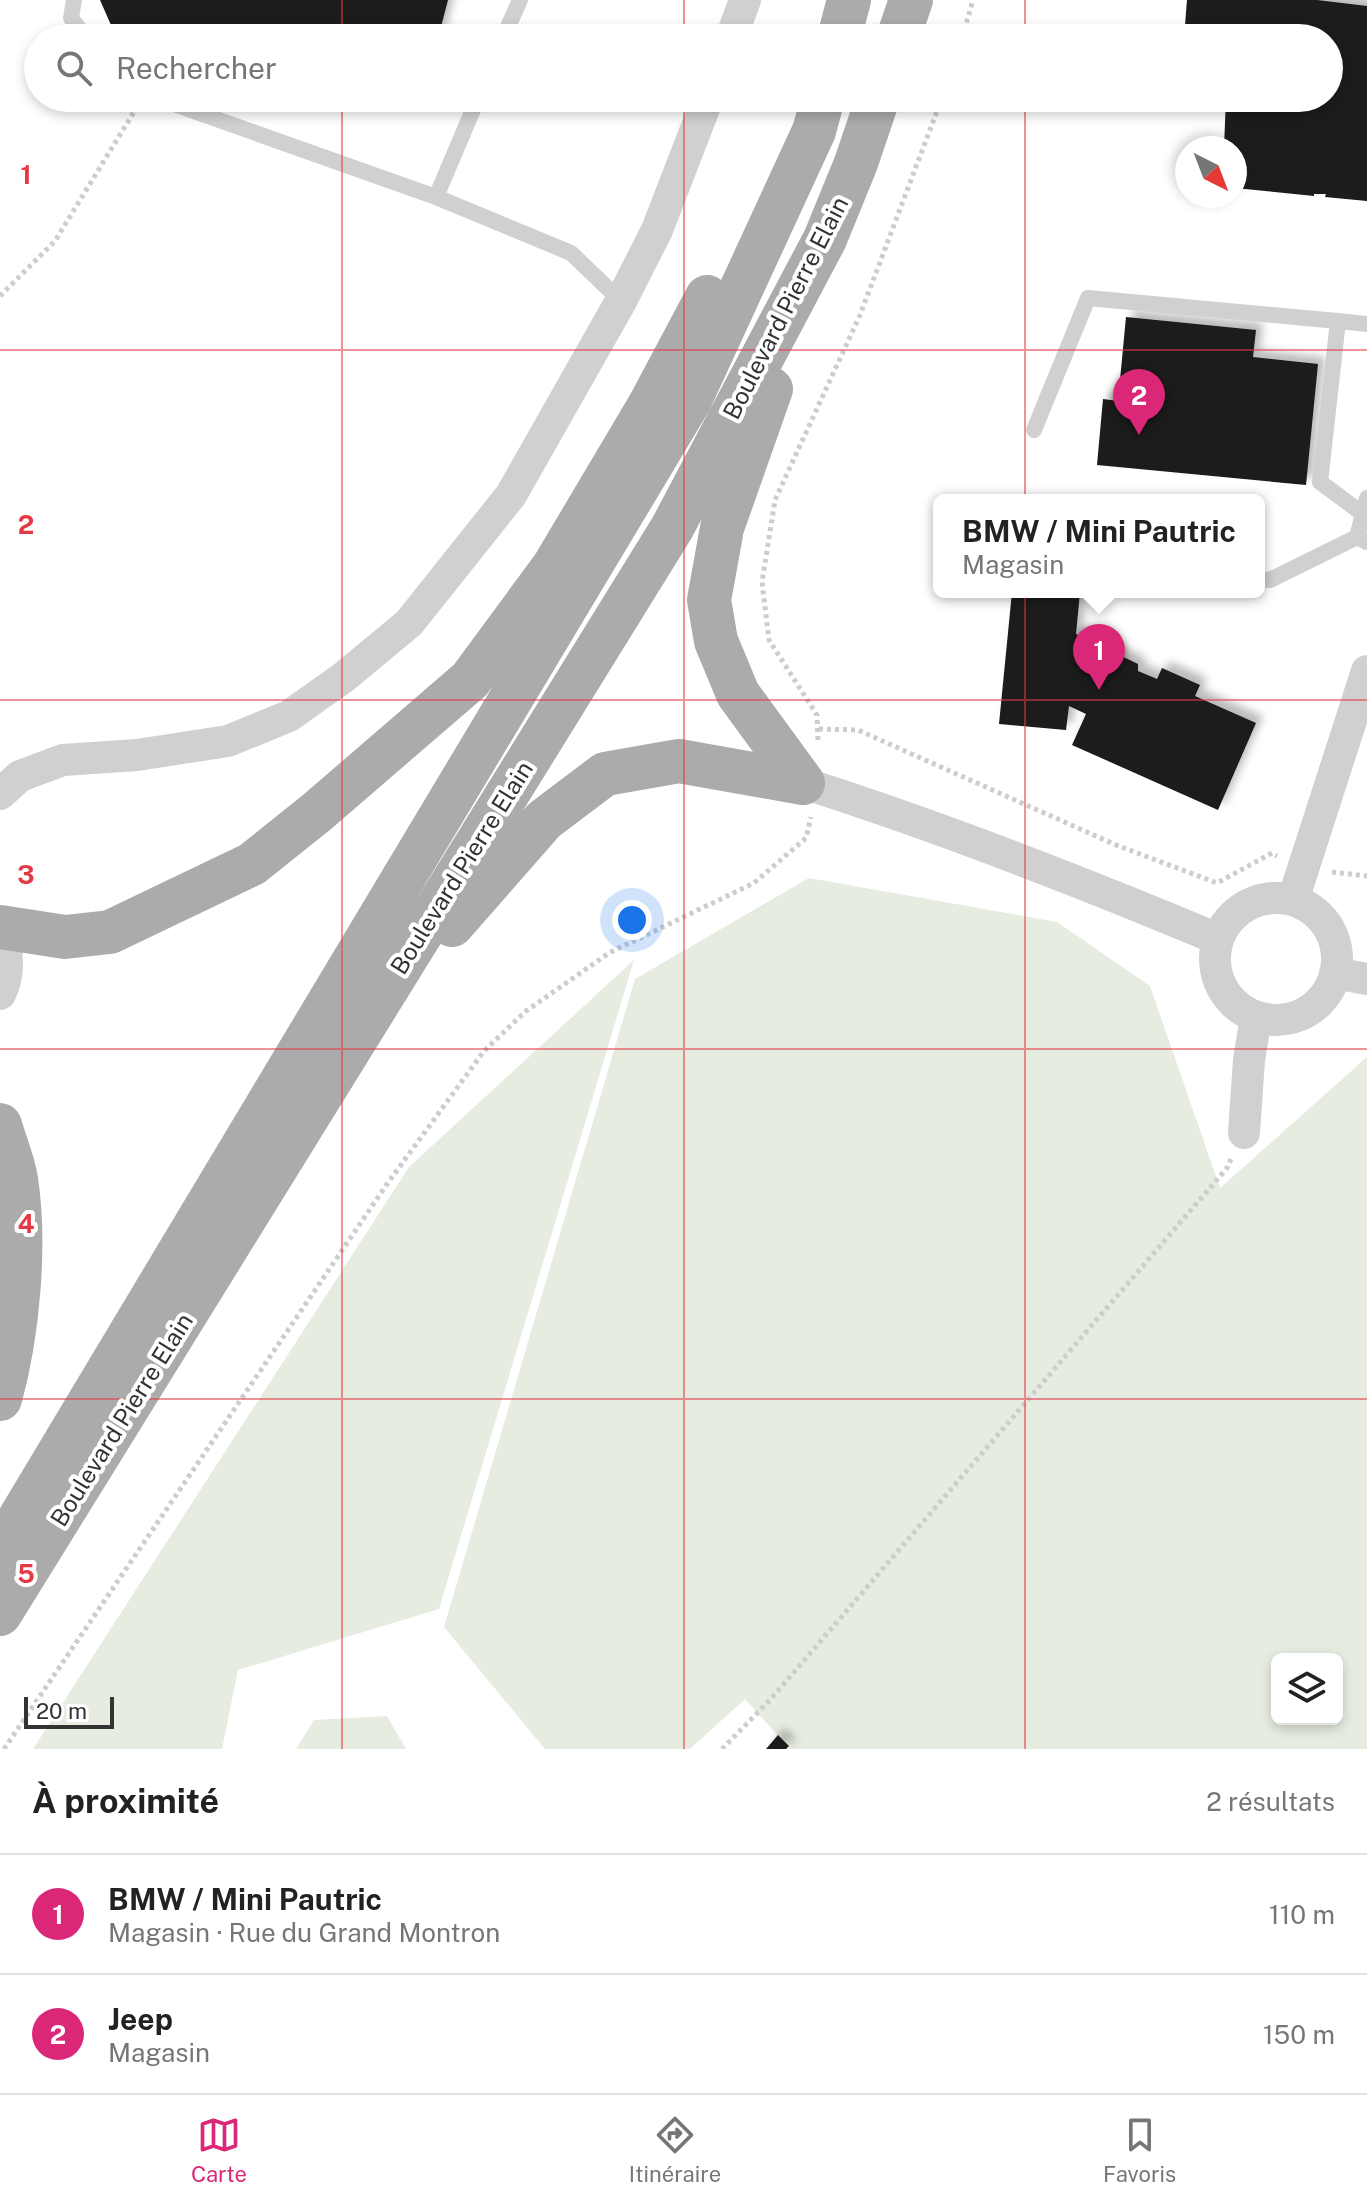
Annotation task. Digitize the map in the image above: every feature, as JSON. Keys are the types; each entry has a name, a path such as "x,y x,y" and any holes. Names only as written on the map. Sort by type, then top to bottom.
{"main road":[{"path":"843,24 849,0"},
{"path":"903,24 911,0"},
{"path":"0,928 65,937 110,932 252,864 470,680 554,566 641,419 806,112"},
{"name":"Boulevard Pierre Elain","path":"0,1551 690,400 814,131 819,112"},
{"name":"Boulevard Pierre Elain","path":"0,1614 672,528 825,239 873,112"},
{"path":"812,780 738,694 716,641 709,600 722,528 825,239"},
{"path":"368,1021 544,820 605,774 679,761 812,780"},
{"path":"0,1125 15,1176 21,1228 14,1341 0,1399"}],"street":[{"path":"736,24 745,0"},
{"path":"0,816 10,785 63,760 137,755 228,741 289,716 344,677 409,623 511,495 621,301 657,230 703,112"},
{"path":"1293,900 1367,671"},
{"path":"812,780 1098,889 1218,939"},
{"path":"1275,898 1293,900 1310,908 1328,929 1337,955 1335,973 1327,992 1314,1007 1296,1017 1276,1020 1256,1017 1239,1008 1222,985 1215,958 1218,939 1227,922 1248,905 1275,898"},
{"path":"0,928 7,947 8,968 0,994"},
{"path":"1335,973 1367,979"},
{"path":"1244,1133 1249,1060 1256,1017"}],"lane":[{"path":"74,0 71,18 76,24"},
{"path":"509,24 520,0"},
{"path":"196,112 436,197 571,253 621,301"},
{"path":"436,197 472,112"},
{"path":"1034,430 1088,298 1367,324"},
{"path":"1265,580 1362,540 1365,506 1320,482 1338,321"}],"path":[{"path":"966,24 973,0"},
{"path":"0,296 55,241 133,112"},
{"path":"4,1749 387,1184 484,1051 526,1011 609,953 754,883 806,838 819,729 817,715 769,640 762,582 775,500 860,315 937,112"},
{"path":"819,729 858,730 1116,845 1217,883 1272,853 1303,868 1367,876"},
{"path":"722,1749 770,1700 1227,1168 1244,1133"}],"shaded area":[{"path":"809,878 1057,922 1150,986 1220,1188 1367,1057 1367,1749 790,1749 745,1699 690,1749 545,1749 444,1627 635,979"},
{"path":"634,960 439,1609 238,1670 222,1749 33,1749 409,1167"},
{"path":"387,1716 406,1749 296,1749 314,1720"}],"building":[{"path":"100,0 448,0 442,24 111,24"},
{"path":"1187,0 1317,0 1367,6 1367,201 1325,197 1326,194 1314,196 1247,189 1247,136 1224,136 1225,112 1343,112 1343,24 1185,24"},
{"path":"1126,317 1256,330 1253,357 1318,364 1306,485 1097,465 1103,399 1118,401"},
{"path":"1011,598 1079,598 1076,634 1138,664 1138,671 1157,679 1162,668 1200,685 1195,696 1256,723 1218,810 1072,745 1086,714 1069,706 1066,730 999,724"},
{"path":"778,1735 789,1746 786,1749 766,1749"}],"place":[{"name":"Jeep","path":"1139,435"},
{"name":"BMW / Mini Pautric","path":"1099,690"}]}
